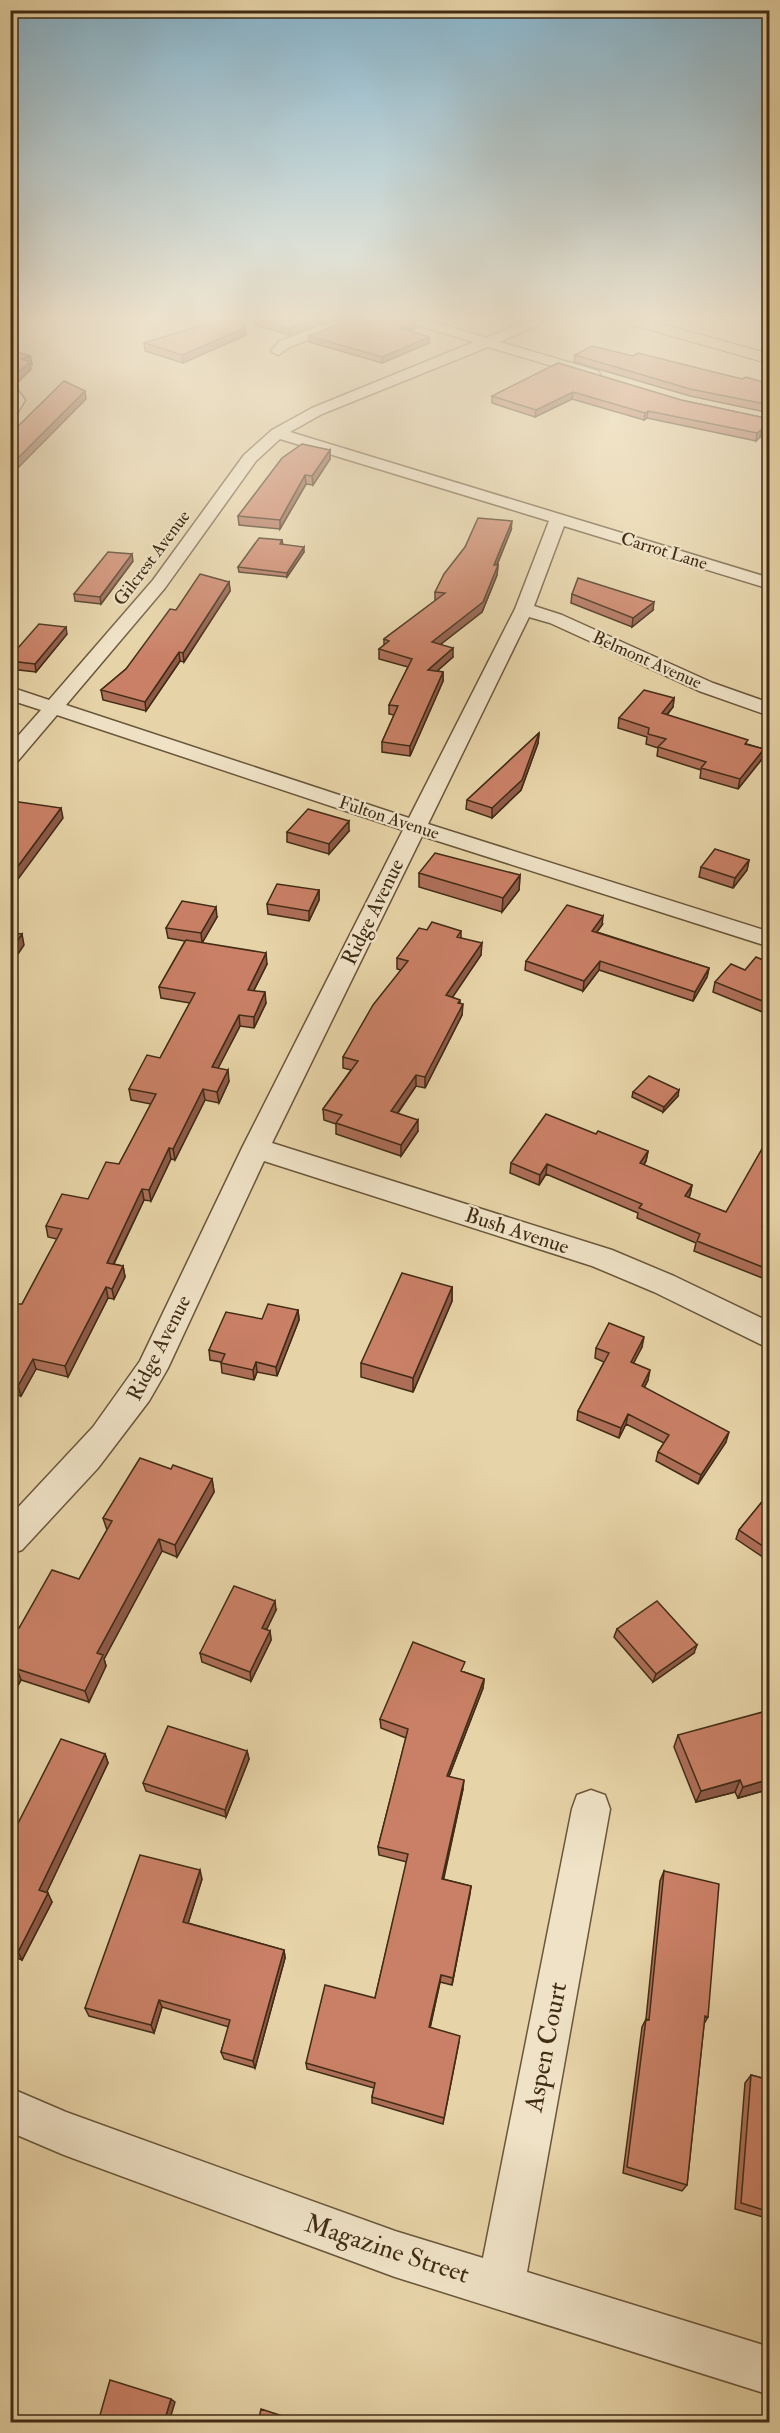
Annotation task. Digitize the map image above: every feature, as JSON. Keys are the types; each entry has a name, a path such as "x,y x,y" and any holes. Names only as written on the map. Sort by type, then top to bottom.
{"street":[{"name":"Gilcrest Avenue","path":"10,758 159,584 250,458 275,435"},
{"path":"282,435 558,519"},
{"name":"Carrot Lane","path":"558,519 770,584"},
{"name":"Ridge Avenue","path":"10,1539 103,1442 133,1402 152,1368 256,1148 524,609 558,519"},
{"name":"Belmont Avenue","path":"524,609 556,619 695,682 770,710"},
{"name":"Fulton Avenue","path":"10,693 415,827 770,940"},
{"name":"Bush Avenue","path":"256,1148 602,1258 664,1284 770,1337"},
{"name":"Aspen Court","path":"501,2286 591,1809"},
{"name":"Magazine Street","path":"10,2110 64,2133 395,2254 770,2371"}],"building":[{"path":"10,435 41,435 10,466"},
{"path":"302,444 330,450 312,476 305,475 280,520 238,516 282,458"},
{"path":"478,518 512,521 494,565 498,565 483,602 432,642 453,648 428,670 443,672 410,746 382,742 398,706 389,705 412,659 379,649 389,641 384,639 445,593 435,592 444,574 465,547"},
{"path":"259,538 282,540 280,544 304,547 287,573 238,567"},
{"path":"108,552 132,554 100,597 74,594"},
{"path":"200,574 229,582 183,653 179,652 145,702 101,690 126,669 170,609 176,610"},
{"path":"578,578 654,602 633,618 572,594"},
{"path":"39,624 66,627 35,664 10,661 10,657"},
{"path":"644,690 674,698 662,713 748,740 745,744 764,749 740,779 701,768 706,762 658,747 666,739 648,734 649,728 619,718"},
{"path":"539,733 522,780 492,808 467,800"},
{"path":"10,802 61,808 10,877"},
{"path":"308,809 349,821 329,844 287,832"},
{"path":"715,849 749,860 735,878 701,867"},
{"path":"435,853 520,875 503,898 419,873"},
{"path":"277,884 319,890 309,911 267,904"},
{"path":"182,901 216,907 201,933 166,928"},
{"path":"567,905 603,916 592,931 709,968 695,992 600,961 584,981 526,961"},
{"path":"432,922 461,931 457,937 482,943 446,995 460,1000 458,1003 463,1004 425,1077 416,1075 391,1111 418,1120 401,1145 336,1123 342,1115 323,1109 358,1061 343,1057 373,1005 408,961 397,958 419,928 427,930"},
{"path":"10,933 22,934 10,952"},
{"path":"186,940 266,953 248,990 265,992 254,1017 239,1015 212,1067 228,1070 217,1092 203,1089 173,1149 169,1148 149,1190 142,1189 107,1263 123,1266 112,1289 106,1287 65,1366 33,1359 18,1386 10,1384 10,1317 18,1304 22,1304 62,1229 46,1226 62,1194 88,1199 106,1162 119,1164 156,1094 129,1089 147,1055 160,1058 195,993 159,987"},
{"path":"756,957 770,963 770,1004 715,982 731,964 745,970"},
{"path":"649,1076 679,1090 664,1107 633,1092"},
{"path":"546,1114 648,1151 640,1163 692,1185 685,1196 726,1212 767,1140 770,1141 770,1212 762,1226 770,1229 770,1270 697,1241 700,1234 639,1208 642,1204 547,1164 540,1175 511,1163"},
{"path":"402,1273 452,1287 413,1378 361,1363"},
{"path":"268,1304 298,1310 276,1367 256,1362 253,1370 221,1363 225,1354 209,1350 226,1312 262,1319"},
{"path":"609,1323 644,1337 631,1362 650,1370 642,1386 729,1432 701,1475 658,1452 669,1435 628,1414 621,1428 578,1411 609,1353 596,1348"},
{"path":"140,1458 171,1469 173,1465 212,1479 175,1545 159,1539 97,1653 103,1655 85,1691 17,1669 10,1680 10,1625 19,1628 52,1570 79,1579 112,1521 103,1518"},
{"path":"770,1492 770,1551 739,1530"},
{"path":"234,1586 275,1601 262,1628 270,1631 250,1672 200,1653"},
{"path":"657,1601 697,1645 656,1674 617,1629"},
{"path":"413,1642 465,1662 461,1671 484,1679 447,1776 464,1780 442,1879 471,1886 453,1978 441,1975 429,2027 460,2036 444,2118 372,2097 375,2083 306,2063 325,1985 375,1998 408,1854 378,1847 408,1729 380,1719"},
{"path":"770,1710 770,1779 743,1787 740,1780 701,1791 678,1735"},
{"path":"168,1726 247,1751 225,1810 143,1783"},
{"path":"61,1739 105,1754 39,1890 48,1893 18,1952 10,1949 10,1839"},
{"path":"140,1855 200,1870 183,1922 284,1950 253,2061 221,2052 230,2020 159,2000 151,2025 85,2008"},
{"path":"664,1871 719,1884 708,2017 705,2016 687,2185 627,2167 646,2019 649,2020"},
{"path":"751,2075 770,2080 770,2212 741,2203"},
{"path":"110,2380 171,2399 164,2422 98,2422"},
{"path":"261,2409 301,2422 258,2422"}]}
